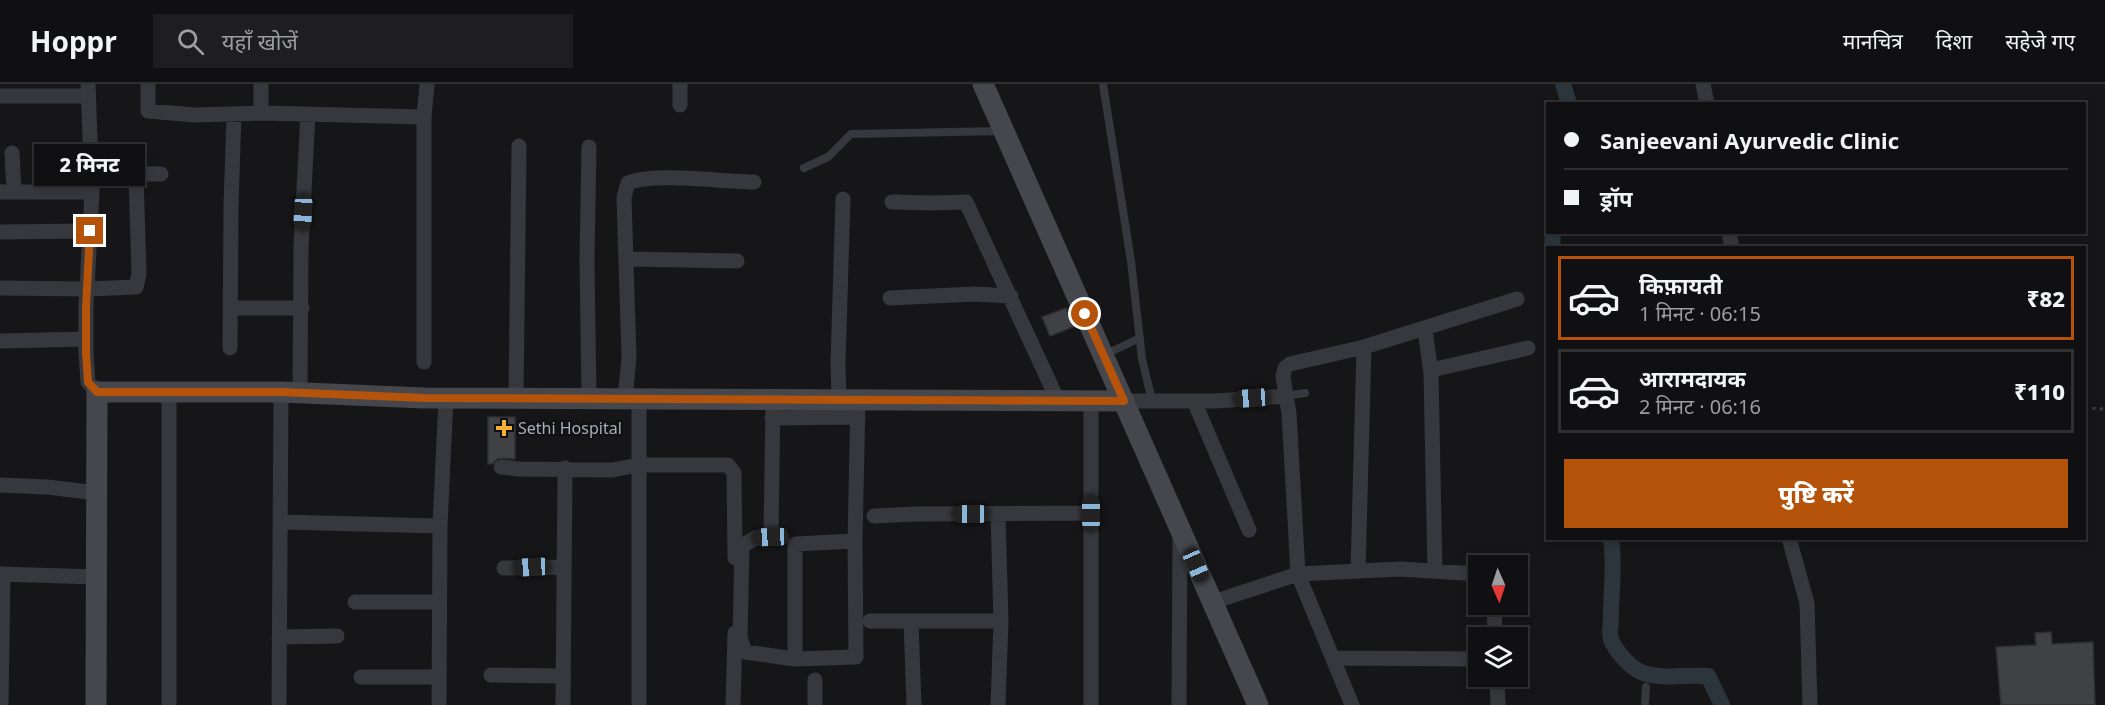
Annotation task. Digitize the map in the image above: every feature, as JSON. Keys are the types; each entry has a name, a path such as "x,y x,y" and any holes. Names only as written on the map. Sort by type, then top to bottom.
{"street":[{"path":"148,84 148,111 195,116 261,113 424,117"},
{"path":"261,84 261,113"},
{"path":"424,362 424,117 427,84"},
{"path":"680,84 680,105"},
{"path":"983,84 1258,705"},
{"path":"1703,84 1707,102"},
{"path":"0,96 88,90 92,192 86,339 88,382 97,392 96,705"},
{"path":"230,348 234,114"},
{"path":"279,705 280,522 291,392 302,308 301,248 308,114"},
{"path":"516,397 519,146"},
{"path":"590,147 587,261 590,398"},
{"path":"12,153 7,192 92,192"},
{"path":"91,174 161,174"},
{"path":"0,288 87,289 136,286 138,282 136,174"},
{"path":"639,705 639,465 629,357 624,197 628,183 637,180 662,178 754,182"},
{"path":"843,199 838,363 853,409 855,541 855,657 795,659 745,652 740,638 742,546 757,537 771,537 795,544 855,541"},
{"path":"892,202 966,202 1059,401"},
{"path":"0,232 90,231"},
{"path":"627,259 737,261"},
{"path":"890,298 974,294 1011,296"},
{"path":"1352,705 1298,574 1289,413 1283,376 1285,368 1290,364 1365,347 1425,329 1517,298"},
{"path":"230,308 302,308"},
{"path":"1425,329 1431,370 1435,570"},
{"path":"0,341 86,339"},
{"path":"1358,571 1365,347"},
{"path":"1431,370 1528,348"},
{"path":"97,392 291,392 446,398 632,399 773,413 1059,401 1194,401 1286,396"},
{"path":"169,392 169,705"},
{"path":"439,705 440,526 446,398"},
{"path":"1091,401 1091,705"},
{"path":"1194,401 1249,530"},
{"path":"771,537 773,413"},
{"path":"501,467 612,470 639,465 728,465 734,473 736,592 733,705"},
{"path":"563,705 565,468"},
{"path":"0,484 97,493"},
{"path":"874,516 1091,513"},
{"path":"998,514 1001,621 998,705"},
{"path":"280,522 440,526"},
{"path":"1179,705 1180,528"},
{"path":"1790,540 1807,603 1810,705"},
{"path":"795,544 795,659"},
{"path":"504,568 564,567"},
{"path":"1212,602 1298,574 1400,569 1468,573"},
{"path":"1,705 2,574 97,577"},
{"path":"355,603 439,602"},
{"path":"870,621 1001,621"},
{"path":"911,622 914,705"},
{"path":"279,637 337,636"},
{"path":"1333,658 1468,659"},
{"path":"491,675 563,676"},
{"path":"362,677 439,677"},
{"path":"815,680 815,705"},
{"path":"1497,687 1498,705"}],"lane":[{"path":"1102,84 1150,392"},
{"path":"804,168 828,157 851,134 1004,131"},
{"path":"1103,355 1140,338"},
{"path":"1286,396 1305,393"},
{"path":"1645,705 1646,687"}],"path":[{"path":"2086,408 2105,409"}],"building":[{"path":"1066,308 1073,327 1050,336 1042,317"},
{"path":"488,417 515,417 515,459 498,458 492,464 488,464"},
{"path":"2051,632 2052,644 2093,642 2095,705 2001,705 1996,647 2036,645 2035,633"}],"waterway":[{"path":"1563,84 1568,102"},
{"path":"1552,246 1553,234"},
{"path":"1611,540 1613,568 1610,635 1616,649 1631,666 1647,674 1708,676 1722,705"}],"place":[{"name":"Sethi Hospital","path":"504,428"}],"route":[{"path":"90,231 86,353 88,382 97,392 281,392 424,398 1124,401 1085,314"}]}
